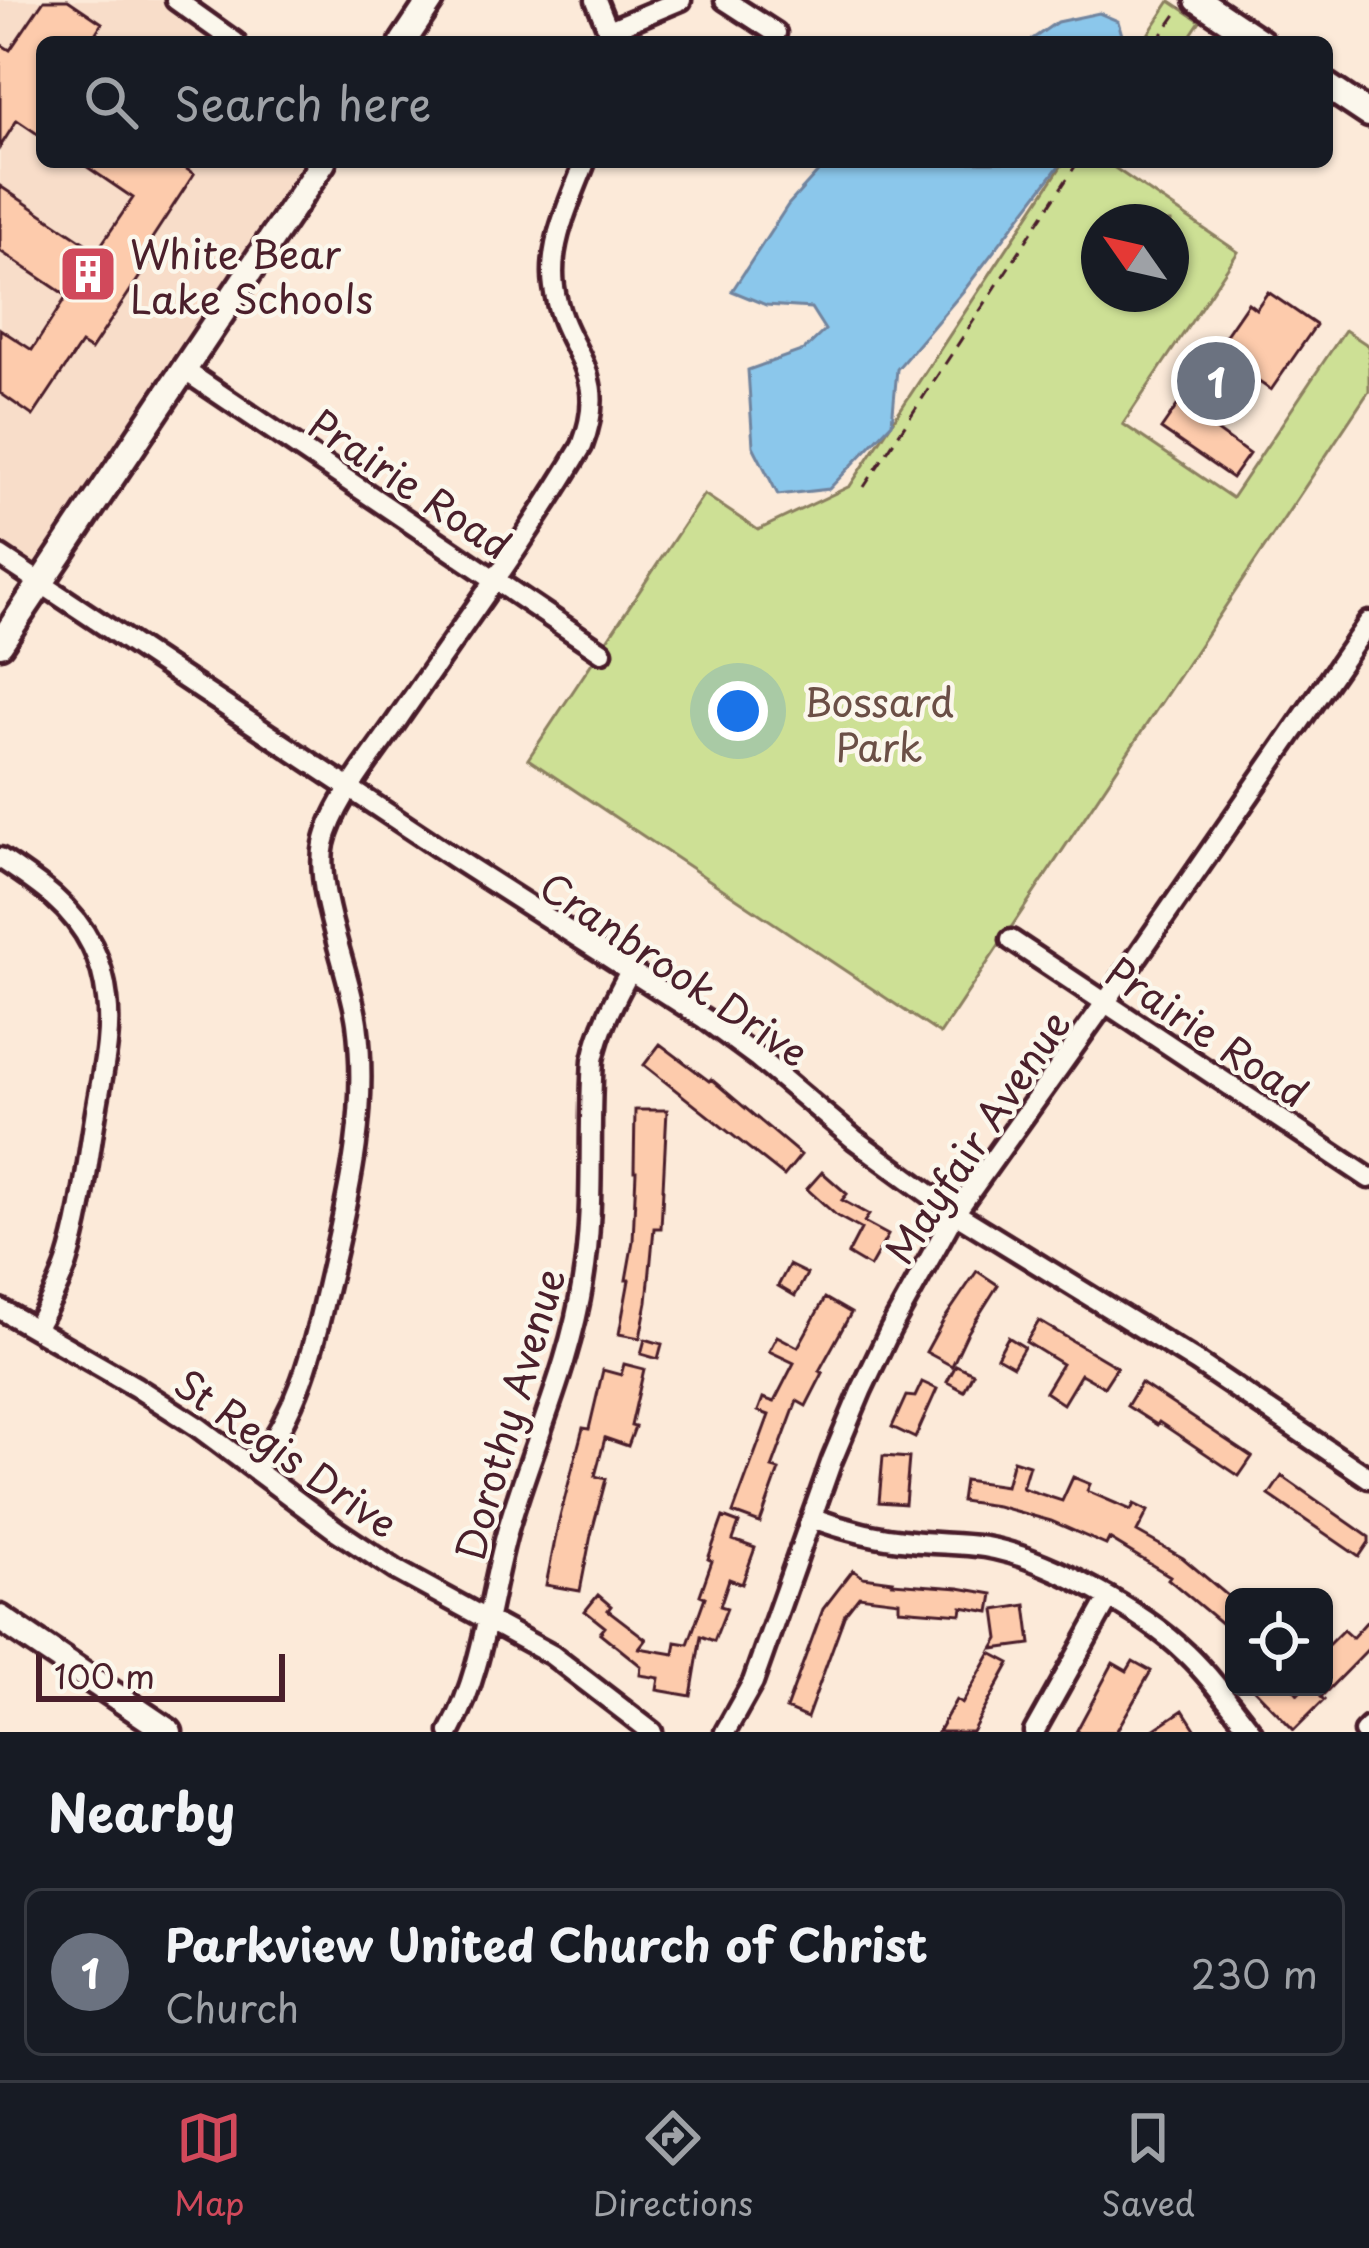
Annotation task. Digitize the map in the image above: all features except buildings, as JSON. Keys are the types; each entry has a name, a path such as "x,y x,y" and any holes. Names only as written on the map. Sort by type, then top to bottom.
{"street":[{"path":"176,0 227,36"},
{"path":"407,36 431,0"},
{"path":"596,0 610,36 681,0"},
{"path":"725,0 776,33"},
{"path":"1198,0 1252,36"},
{"path":"1333,89 1365,104"},
{"path":"0,644 318,168"},
{"path":"254,1469 283,1426 303,1382 358,1148 361,1106 356,1019 321,874 326,833 350,790 571,464 589,429 591,384 559,307 553,262 583,168"},
{"name":"Prairie Road","path":"184,370 602,652"},
{"name":"Cranbrook Drive","path":"0,556 705,1019 955,1213 1197,1362 1369,1478"},
{"name":"Mayfair Avenue","path":"725,1732 754,1682 861,1391 955,1213 1369,622"},
{"path":"0,858 40,885 79,924 102,972 107,999 106,1047 79,1219 67,1263 35,1329"},
{"name":"Prairie Road","path":"1010,940 1366,1170"},
{"name":"Dorothy Avenue","path":"451,1732 466,1700 508,1530 577,1317 587,1234 592,1060 609,1008 630,971"},
{"name":"St Regis Drive","path":"0,1309 198,1427 396,1570 552,1655 652,1732"},
{"path":"813,1518 873,1536 989,1548 1026,1557 1155,1627 1211,1680 1252,1732"},
{"path":"1034,1732 1108,1598"},
{"path":"0,1618 169,1732"}],"path":[{"path":"1161,36 1185,0"},
{"path":"864,487 1074,168"}],"shaded area":[{"path":"0,0 176,0 227,36 36,36 36,168 318,168 40,584 0,557"}],"green space":[{"path":"1170,1 1200,21 1190,36 1147,36"},
{"name":"Bossard Park","path":"1060,168 1115,168 1168,204 1081,204 1081,312 1189,312 1189,219 1238,252 1123,424 1232,498 1345,330 1369,346 1369,391 940,1034 528,759 704,494 758,530 850,486"}],"water":[{"path":"1099,13 1118,21 1122,36 1037,36 1057,22"},
{"path":"822,168 1057,168 897,369 892,423 829,489 778,495 753,446 748,370 804,350 825,330 811,308 766,305 732,291 788,205"}],"place":[{"name":"White Bear Lake Schools","path":"88,274"},
{"name":"Parkview United Church of Christ","path":"1216,381"}]}
